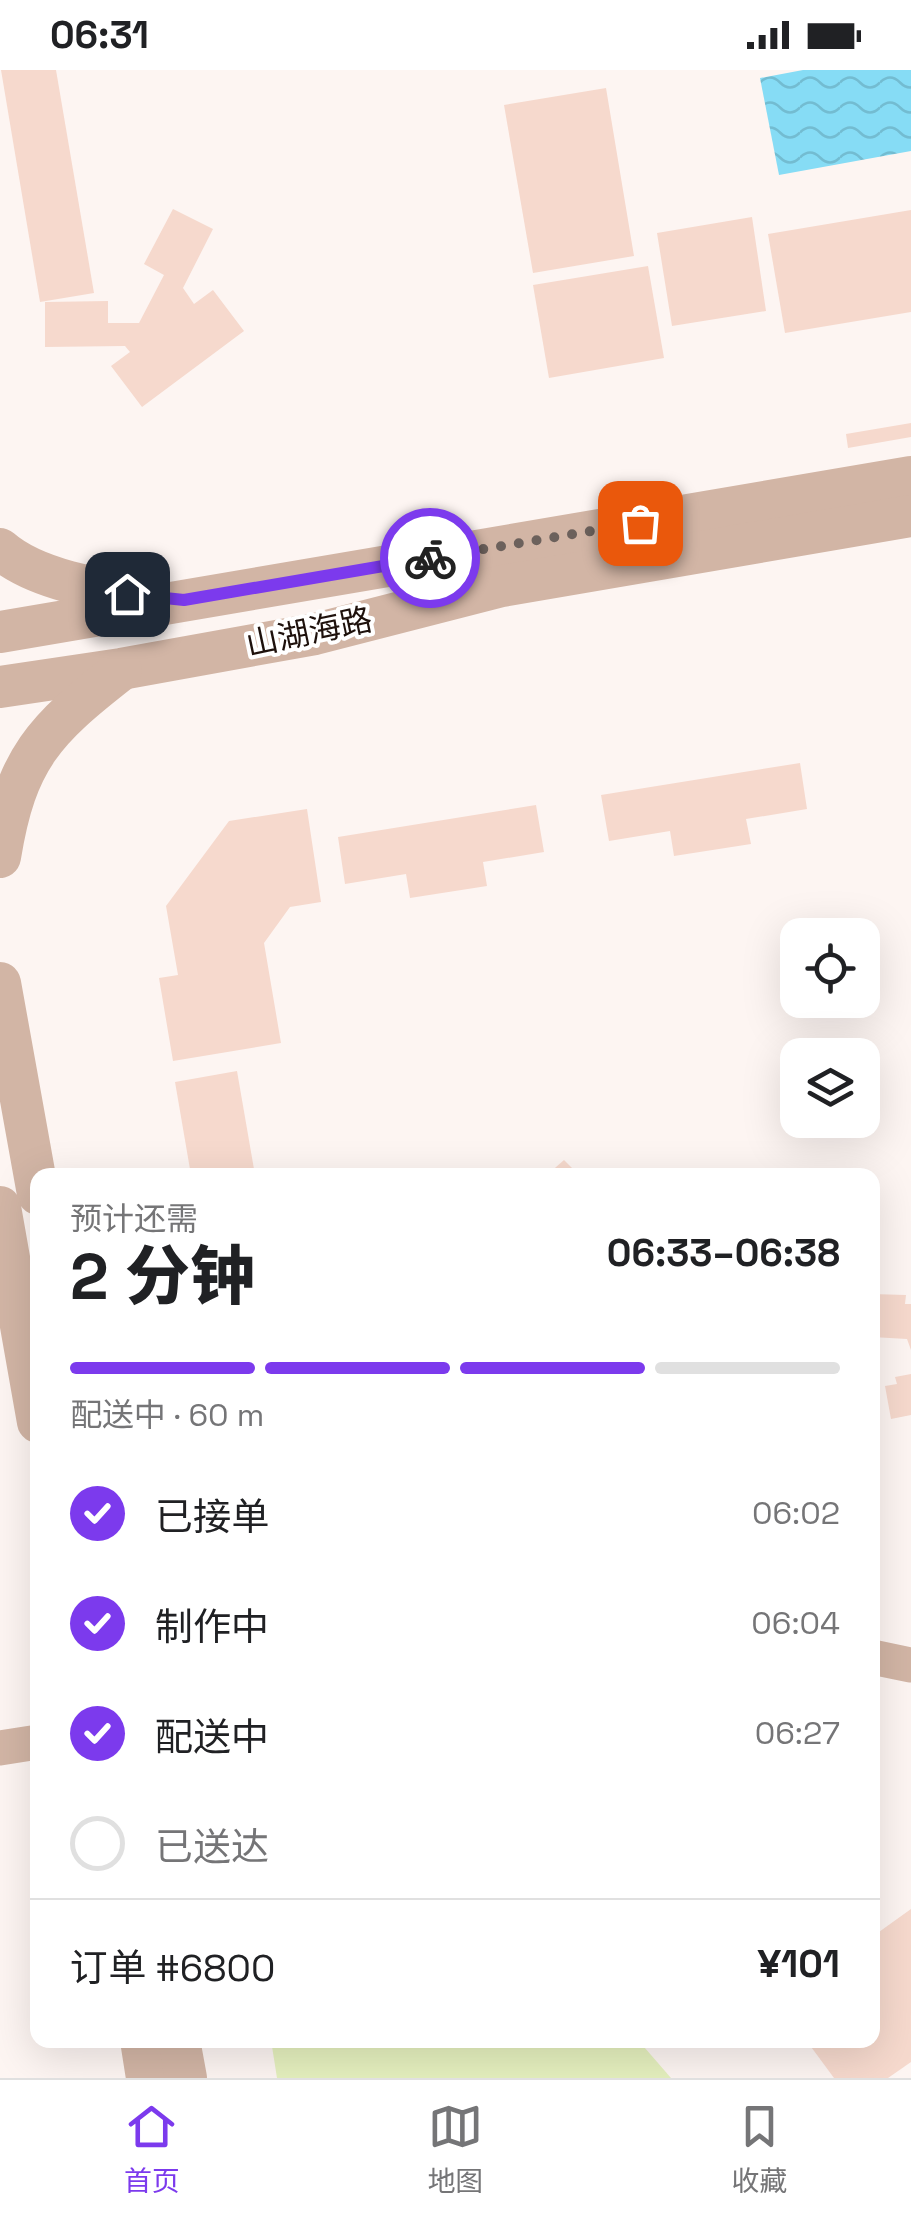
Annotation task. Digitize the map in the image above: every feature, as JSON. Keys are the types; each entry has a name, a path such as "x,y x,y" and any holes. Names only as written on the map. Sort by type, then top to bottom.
{"street":[{"name":"山湖海路","path":"0,632 911,478"},
{"name":"山湖海路","path":"0,687 121,670 315,634 502,586 911,516"},
{"path":"0,549 34,568 98,590 184,600"},
{"path":"0,857 6,818 36,747 68,712 121,670"},
{"path":"0,983 33,1168"},
{"path":"0,1207 30,1377"},
{"path":"880,1659 911,1665"},
{"path":"0,1748 30,1743"},
{"path":"142,2048 147,2078"},
{"path":"180,2048 186,2078"}],"green space":[{"path":"272,2048 645,2048 671,2078 277,2078"}],"water":[{"path":"803,70 911,70 911,151 779,175 760,78"}],"building":[{"path":"1,70 56,70 94,293 40,302"},
{"path":"606,88 634,256 533,273 504,105"},
{"path":"173,209 213,229 183,288 194,304 213,290 244,331 142,407 111,366 130,352 125,346 45,347 45,302 108,301 108,323 139,323 164,275 144,264"},
{"path":"911,210 911,312 785,333 768,234"},
{"path":"752,217 766,311 672,326 657,233"},
{"path":"648,266 664,358 549,378 533,285"},
{"path":"911,423 911,437 848,448 846,434"},
{"path":"800,763 807,809 746,819 751,844 674,856 670,831 609,841 601,795"},
{"path":"536,805 544,852 483,862 487,886 410,898 406,874 345,884 338,837"},
{"path":"307,809 321,902 290,907 264,943 281,1043 173,1061 159,978 178,975 166,906 229,821"},
{"path":"237,1071 254,1168 190,1168 175,1082"},
{"path":"564,1160 572,1168 555,1168"},
{"path":"880,1294 906,1295 905,1304 911,1304 911,1350 907,1339 880,1337"},
{"path":"911,1374 911,1415 891,1419 885,1386 897,1384 895,1377"},
{"path":"911,1909 911,2062 888,2078 834,2078 812,2048 880,2048 880,1931"}],"way so far":[{"path":"430,558 640,523"}],"route":[{"path":"127,594 184,600 430,558"}]}
